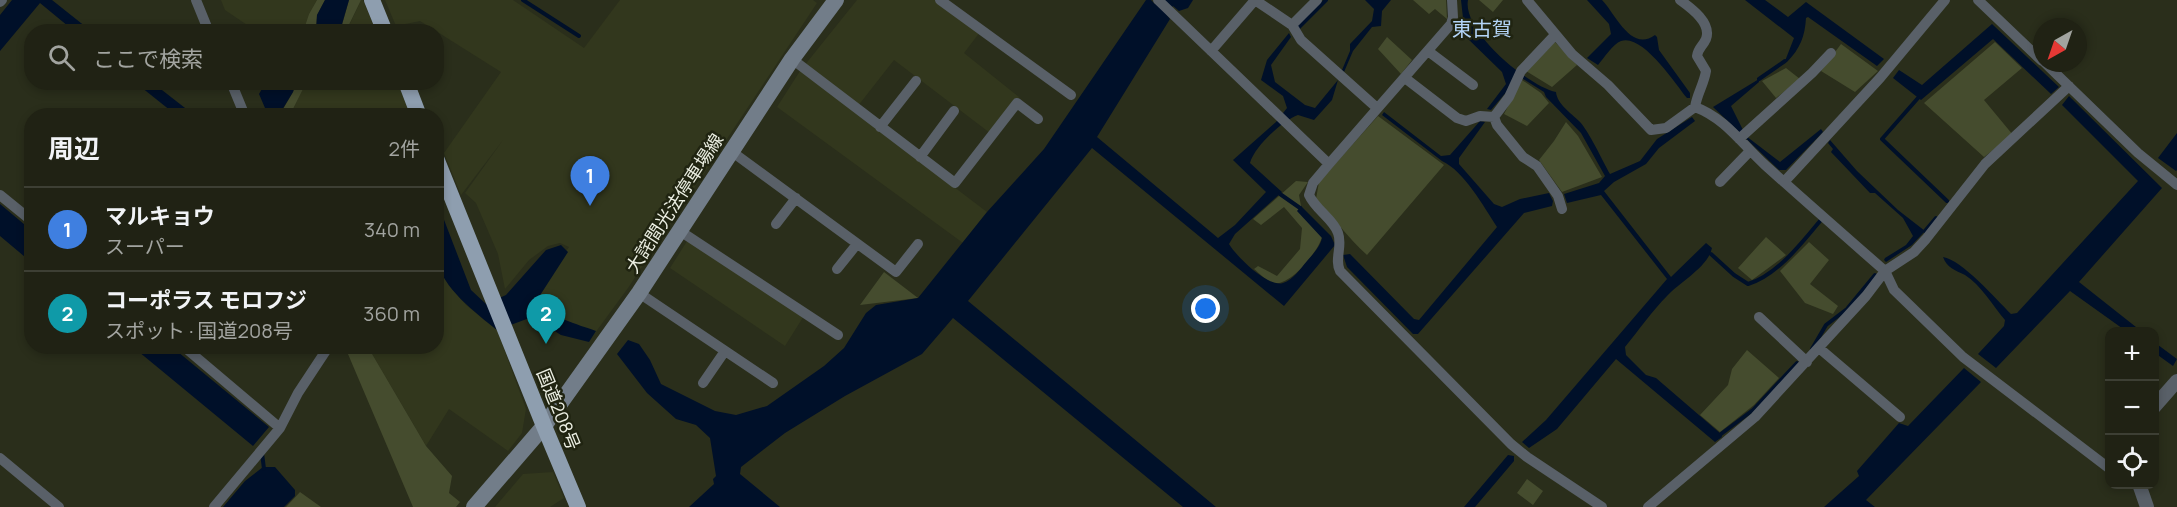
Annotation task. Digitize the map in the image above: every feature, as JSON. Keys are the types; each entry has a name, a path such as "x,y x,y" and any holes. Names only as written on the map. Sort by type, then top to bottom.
{"highway":[{"path":"372,0 382,24"},
{"path":"409,90 416,108"},
{"name":"国道208号","path":"444,178 578,507"}],"main road":[{"name":"大詫間光法停車場線","path":"474,507 544,426 639,293 830,2"}],"street":[{"path":"196,0 206,24"},
{"path":"940,0 1071,95"},
{"path":"1158,0 1329,164"},
{"path":"1211,51 1255,0 1292,26 1301,40 1377,108"},
{"path":"1292,26 1317,0"},
{"path":"1452,0 1451,24 1313,183 1309,195 1312,203 1338,231 1340,242 1337,265 1340,272 1511,444 1602,507"},
{"path":"1527,0 1572,54 1608,85 1651,130 1666,128 1695,107 1697,94 1705,80 1707,71 1697,56 1697,50 1705,41 1707,32 1703,21 1680,0"},
{"path":"1784,182 1880,78 1945,0"},
{"path":"1978,0 2033,52"},
{"path":"1494,117 1509,97 1519,75 1555,35"},
{"path":"1428,51 1473,84"},
{"path":"1743,135 1831,53"},
{"path":"792,59 955,183 1017,104 1038,119"},
{"path":"2054,72 2138,153 2177,185"},
{"path":"1405,78 1457,118 1466,121 1480,116 1494,117"},
{"path":"880,127 916,81"},
{"path":"1648,507 1755,417 1807,362 1886,271 1914,252 1985,164 2069,86"},
{"path":"234,90 242,108"},
{"path":"1695,107 1709,112 1743,135 1750,151 1886,271 1894,290 1963,357 2105,466"},
{"path":"920,157 954,111"},
{"path":"1494,117 1497,125 1523,157 1537,166 1558,196 1562,209"},
{"path":"731,151 896,272 918,244"},
{"path":"1720,182 1750,151"},
{"path":"0,195 24,214"},
{"path":"776,224 796,198"},
{"path":"680,231 838,335"},
{"path":"837,269 857,244"},
{"path":"639,293 773,383"},
{"path":"1759,317 1807,362"},
{"path":"1819,348 1900,417"},
{"path":"704,383 725,351"},
{"path":"192,354 280,428"},
{"path":"214,507 280,428 298,393 324,354"},
{"path":"2159,401 2177,381"},
{"path":"0,458 59,507"},
{"path":"2141,489 2147,507"}],"shaded area":[{"path":"221,0 317,0 306,24 246,24 225,10"},
{"path":"317,0 325,0 317,15 316,24 306,24"},
{"path":"349,0 361,0 349,24 342,24"},
{"path":"361,0 363,0 373,24 350,24"},
{"path":"385,0 513,0 584,48 620,0 813,0 817,3 628,288 595,333 528,308 569,247 560,243 548,246 529,260 505,289 498,254 476,203 465,193 503,140 461,195 444,153 501,72 444,36 444,24 425,24 420,21 395,24"},
{"path":"857,0 935,0 980,32 964,53 1019,97 990,133 894,60 854,111 987,212 963,243 777,107 800,71"},
{"path":"1413,0 1446,0 1447,19 1435,9 1429,14"},
{"path":"1479,0 1503,0 1493,12"},
{"path":"1387,37 1412,60 1401,74 1378,49"},
{"path":"1555,42 1577,65 1552,87 1526,71"},
{"path":"1995,42 2022,68 1984,100 2013,135 1984,157 1924,103"},
{"path":"1841,44 1878,71 1855,92 1821,71"},
{"path":"1786,68 1800,79 1776,98 1762,81"},
{"path":"1522,80 1541,93 1549,103 1527,126 1504,114"},
{"path":"294,90 302,90 294,108 284,108"},
{"path":"302,90 401,90 407,108 294,108"},
{"path":"1378,116 1444,165 1367,255 1316,199 1319,182"},
{"path":"1566,122 1578,136 1602,177 1562,192 1539,160"},
{"path":"1296,181 1308,182 1299,195 1301,206 1298,211 1322,237 1315,251 1295,274 1280,283 1273,283 1254,269 1258,266 1277,276 1300,249 1302,228 1284,207 1261,225 1253,219"},
{"path":"691,235 807,311 785,346 670,268"},
{"path":"1766,237 1786,255 1752,280 1738,268"},
{"path":"1809,242 1829,260 1810,284 1838,306 1833,314 1805,303 1780,271"},
{"path":"884,272 918,298 860,305"},
{"path":"444,276 448,284 466,305 497,330 526,409 522,433 508,451 449,409 426,446 372,354 444,354"},
{"path":"1747,350 1779,378 1754,405 1720,432 1700,415 1728,385 1732,369"},
{"path":"348,354 372,354 426,446 452,476 449,493 460,502 456,507 413,507"},
{"path":"553,472 564,498 550,507 495,507 523,474"},
{"path":"1527,479 1543,491 1533,505 1517,493"},
{"path":"300,492 321,507 286,507"}],"water":[{"path":"12,0 52,0 82,24 66,24 40,3 0,51 0,15"},
{"path":"325,0 349,0 342,24 316,24 317,15"},
{"path":"1146,0 1151,0 1155,4 1158,0 1193,0 1188,8 1179,11 1173,6 1166,14 1170,19 1097,137 1218,238 1235,225 1266,192 1233,160 1276,122 1287,108 1283,96 1261,80 1267,60 1289,33 1291,37 1271,65 1275,82 1305,105 1315,108 1338,80 1332,100 1314,120 1298,115 1292,118 1270,135 1257,149 1250,163 1282,192 1235,234 1229,244 1238,256 1261,276 1277,283 1287,281 1314,253 1322,238 1297,211 1301,206 1331,236 1335,245 1284,306 1092,148 968,301 1216,507 1183,507 953,318 922,354 845,396 785,433 741,467 740,474 780,507 689,507 714,484 713,479 716,476 710,438 696,425 676,419 647,393 617,354 628,340 639,344 650,360 661,384 715,411 736,415 767,406 824,366 844,348 866,313 876,305 918,298 987,212 1044,149"},
{"path":"1365,0 1391,0 1382,11 1381,26 1372,27 1353,51 1344,72 1342,70 1350,51 1350,44 1372,21 1374,9"},
{"path":"1461,0 1468,0 1469,13 1475,27 1499,55 1530,79 1556,92 1562,104 1587,132 1610,174 1640,161 1657,139 1692,117 1695,121 1659,148 1646,164 1614,182 1604,191 1671,277 1706,243 1712,248 1705,262 1661,302 1625,347 1626,355 1646,375 1656,378 1721,434 1722,437 1715,442 1616,359 1557,429 1529,448 1522,442 1546,420 1667,279 1601,195 1567,203 1564,194 1599,183 1605,176 1581,133 1546,97 1544,92 1515,74 1508,90 1491,110 1487,109 1506,84 1502,72 1465,36"},
{"path":"1587,0 1602,0 1624,29 1638,39 1646,39 1655,35 1659,50 1690,93 1690,98 1687,98 1657,61 1638,44 1621,41 1598,65 1587,58 1611,34 1609,24"},
{"path":"1745,0 1765,0 1788,17 1806,2 1884,59 1877,66 1808,17 1801,42 1787,62 1785,61 1794,38"},
{"path":"1992,24 2033,63 2033,72 2043,72 2059,87 2051,94 1993,39 1921,100 1893,78 1899,70 1922,85"},
{"path":"1759,79 1759,82 1731,106 1746,136 1780,162 1821,129 1823,132 1786,170 1779,170 1713,107"},
{"path":"145,90 162,90 185,108 167,108"},
{"path":"261,90 294,90 283,108 265,108 259,94"},
{"path":"2069,96 2162,188 2079,282 2136,327 2120,327 2070,291 1996,368 1978,354 2004,326 2005,320 1976,284 1949,266 1943,257 1969,272 2011,314 2017,313 2138,181 2062,105"},
{"path":"1384,112 1441,156 1450,155 1480,121 1485,122 1459,158 1459,164 1494,204 1502,207 1520,199 1549,193 1553,201 1552,206 1524,213 1418,334 1413,334 1347,267 1343,255 1350,254 1414,319 1419,320 1497,227 1473,190 1458,173 1382,115"},
{"path":"2177,133 2177,170 2176,171 2158,158"},
{"path":"1830,140 1857,171 1898,210 1925,231 1912,245 1886,262 1885,258 1906,245 1913,236 1903,218 1875,193 1870,193 1831,152 1833,149 1828,143"},
{"path":"0,204 24,224 24,256 0,236"},
{"path":"444,220 471,290 486,304 506,295 546,250 561,245 568,252 537,300 547,311 596,331 589,342 561,335 532,317 497,330 470,308 444,277"},
{"path":"2159,346 2177,359 2173,366 2159,356"},
{"path":"141,354 180,354 269,427 253,446"},
{"path":"1964,368 1981,382 1866,500 1875,507 1824,507 1859,476 1857,471 1899,423 1908,426"},
{"path":"1508,455 1514,456 1514,461 1475,507 1464,507"},
{"path":"263,467 275,467 295,490 295,496 284,507 223,507 245,481"}],"waterway":[{"path":"523,0 579,36"},
{"path":"1299,27 1326,0"},
{"path":"1759,79 1785,61"},
{"path":"1918,98 1882,139 1947,201"},
{"path":"1280,194 1300,208"},
{"path":"1925,231 1936,218"},
{"path":"1711,254 1734,275 1748,284 1769,274 1797,248 1820,221"},
{"path":"1812,349 1826,325 1847,309 1875,275"},
{"path":"1721,434 1753,410 1797,363"},
{"path":"262,453 264,469"}],"place":[{"name":"マルキョウ","path":"590,206"},
{"name":"コーポラス モロフジ","path":"546,344"}],"district":[{"name":"東古賀","path":"1482,28"}]}
